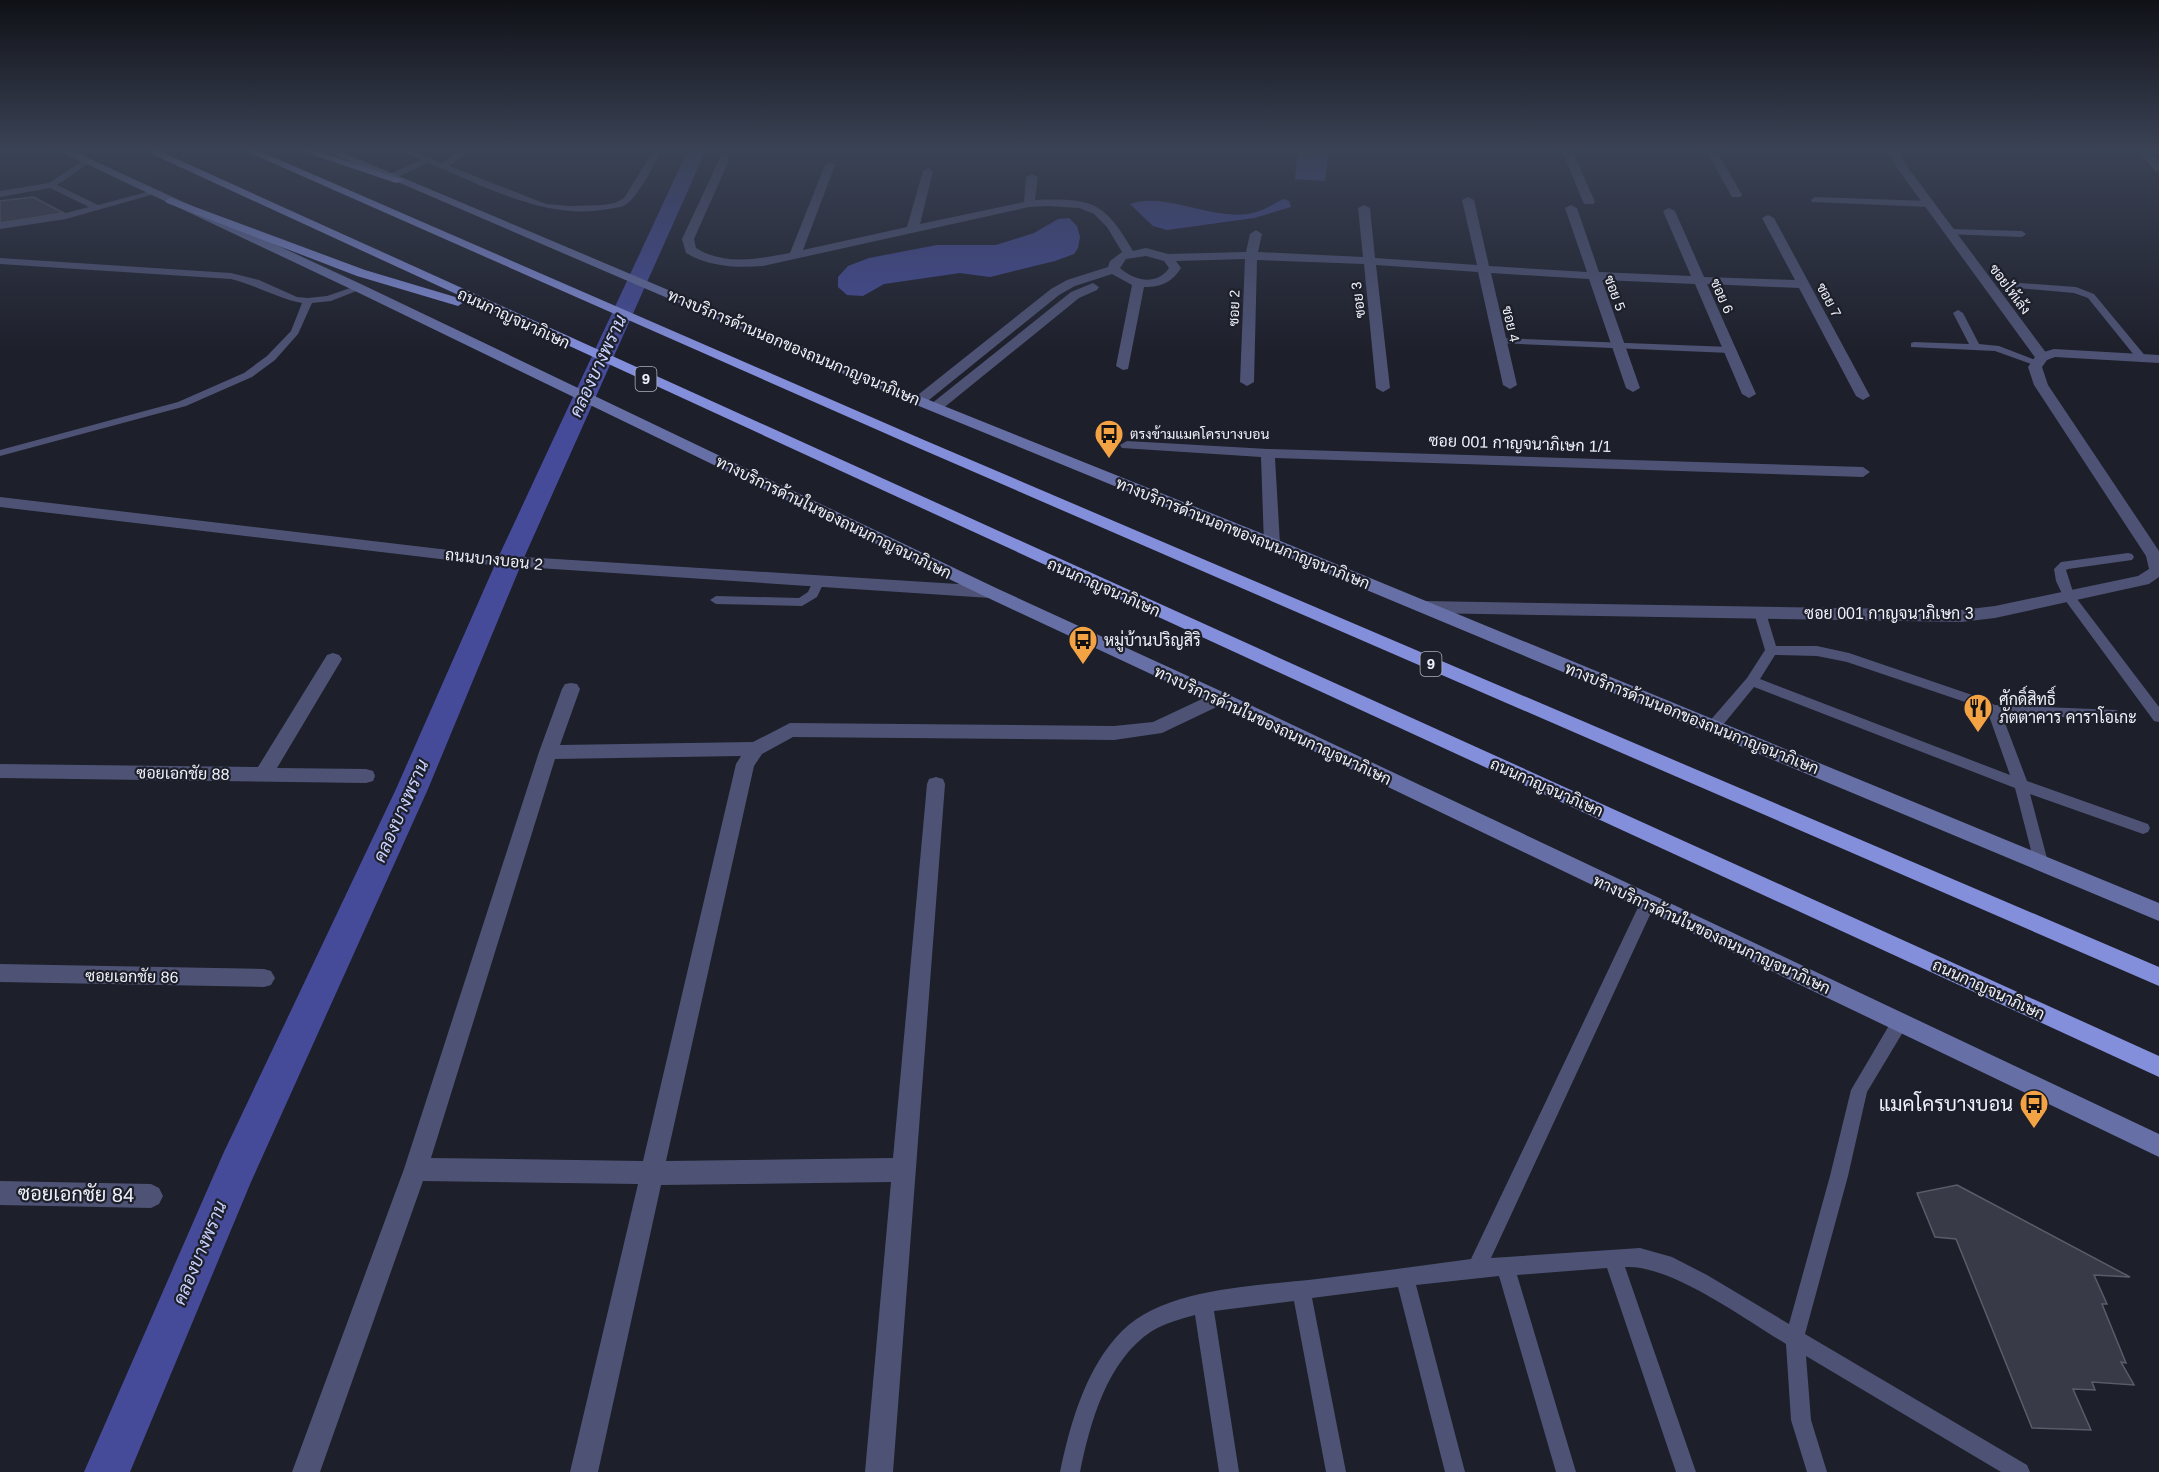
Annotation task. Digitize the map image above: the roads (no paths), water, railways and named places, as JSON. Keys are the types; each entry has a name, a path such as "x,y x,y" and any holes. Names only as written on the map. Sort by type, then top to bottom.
{"highway":[{"path":"218,219 361,273 526,323"},
{"name":"ถนนกาญจนาภิเษก","path":"298,219 2159,1067"},
{"name":"9","path":"404,219 918,443 2159,977"}],"main road":[{"name":"ทางบริการด้านในของถนนกาญจนาภิเษก","path":"209,219 2159,1146"},
{"name":"ทางบริการด้านนอกของถนนกาญจนาภิเษก","path":"490,219 919,400 2159,912"}],"street":[{"path":"697,219 688,239 690,250 709,259 745,264 958,219"},
{"path":"795,254 809,219"},
{"path":"913,228 915,219"},
{"path":"1107,219 1129,254"},
{"name":"ซอย 3","path":"1365,219 1383,388"},
{"name":"ซอย 4","path":"1472,219 1509,385"},
{"name":"ซอย 5","path":"1575,219 1633,388"},
{"name":"ซอย 6","path":"1672,219 1749,393"},
{"name":"ซอย 7","path":"1768,219 1863,396"},
{"name":"ซอยไท้เล้ง","path":"1939,219 2040,360"},
{"name":"ซอย 2","path":"1247,382 1251,256 1256,234"},
{"path":"1117,273 1117,260 1129,254 1146,252 1168,258 1251,256 1368,261 1482,270 1803,284"},
{"path":"919,400 1055,292 1071,283 1117,273 1139,283 1159,282 1167,278 1174,268 1168,258"},
{"path":"936,407 1075,295 1117,273"},
{"path":"1123,366 1139,283"},
{"path":"2040,360 2054,352 2159,359"},
{"name":"ซอย 001 กาญจนาภิเษก 3","path":"1424,607 1961,615 1995,612 2143,580 2158,572 2154,556 2041,385 2035,367 2040,360"},
{"name":"ซอย 001 กาญจนาภิเษก 1/1","path":"1127,445 1268,453 1863,472"},
{"path":"1268,453 1272,544"},
{"name":"ถนนบางบอน 2","path":"0,502 534,564 990,592"},
{"path":"264,773 333,659"},
{"path":"306,1472 416,1169 548,752 571,689"},
{"path":"584,1472 745,764 756,749 790,730 1114,733 1156,728 1219,698"},
{"path":"548,752 756,749"},
{"name":"ซอยเอกชัย 88","path":"0,771 366,776"},
{"path":"879,1472 936,784"},
{"name":"ซอยเอกชัย 86","path":"0,973 264,978"},
{"path":"416,1169 651,1173 903,1170"},
{"name":"ซอยเอกชัย 84","path":"0,1193 151,1196"}],"lane":[{"path":"0,226 52,219"},
{"path":"1949,232 2022,234"},
{"path":"0,261 231,276 256,282 295,299 308,301 328,299 359,288"},
{"path":"2020,286 2076,290 2091,296 2142,358"},
{"path":"0,453 183,404 248,375 271,358 295,332 308,301"},
{"path":"1958,313 1975,346"},
{"path":"1500,342 1730,350"},
{"path":"1914,345 2002,349 2040,360"},
{"path":"2128,557 2065,565 2060,569 2062,581 2069,597 2157,710"},
{"path":"716,600 802,602 813,594 819,580"},
{"path":"1713,727 1752,681 1771,650 1760,613"},
{"path":"1771,650 1817,651 1850,658 1976,701 1993,710 2112,714"},
{"path":"1752,681 2021,785 2143,828"},
{"path":"1993,710 2021,785 2041,862"},
{"path":"1477,1268 1647,904"},
{"path":"1817,1472 1801,1420 1795,1337 1859,1090 1900,1022"},
{"path":"1070,1472 1075,1446 1091,1397 1122,1347 1141,1327 1162,1316 1203,1303 1477,1268 1640,1257 1665,1264 1700,1282 2020,1472"},
{"path":"1613,1258 1686,1472"},
{"path":"1504,1265 1566,1472"},
{"path":"1405,1277 1455,1472"},
{"path":"1300,1290 1336,1472"},
{"path":"1203,1303 1229,1472"}],"waterway":[{"name":"คลองบางพราน","path":"107,1472 237,1168 412,789 510,560 666,219"}],"place":[{"name":"ตรงข้ามแมคโครบางบอน","path":"1109,460"},
{"name":"หมู่บ้านปริญสิริ","path":"1083,666"},
{"name":"ศักดิ์สิทธิ์ ภัตตาคาร คาราโอเกะ","path":"1978,734"},
{"name":"แมคโครบางบอน","path":"2034,1130"}]}
